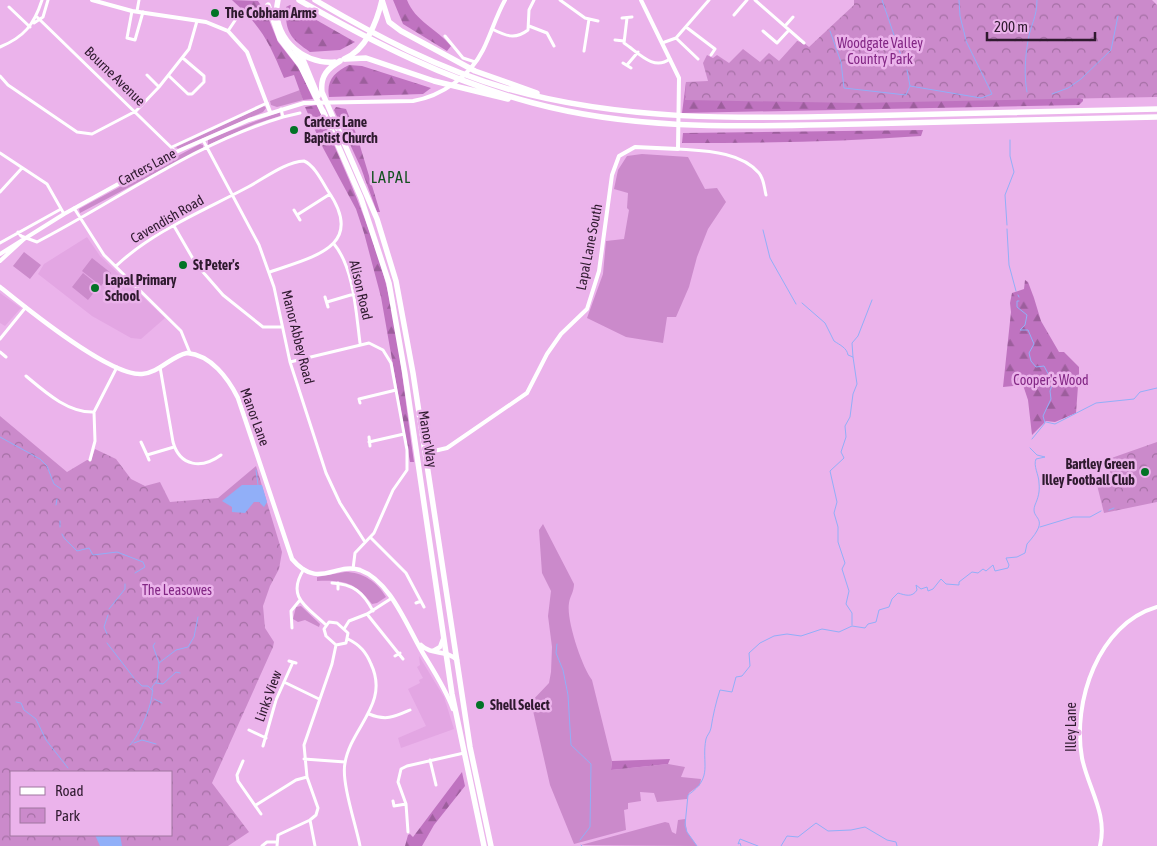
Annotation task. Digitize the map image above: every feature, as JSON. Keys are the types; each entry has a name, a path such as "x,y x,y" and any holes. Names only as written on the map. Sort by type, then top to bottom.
{"highway":[{"path":"278,0 279,27"},
{"path":"298,0 381,46 451,76 534,104"},
{"path":"315,0 385,39 483,81 561,101 621,112 722,118 1157,109"},
{"path":"382,0 386,16 393,26 459,64 496,80 561,101"},
{"name":"Manor Way","path":"382,0 368,35 358,50 332,66 324,75 322,92 377,219 396,282 424,446 470,747 491,846"},
{"path":"266,3 285,40 296,50 320,62 366,58 434,81 483,94 614,120 719,127 1157,117"},
{"path":"266,3 280,39 300,65 325,116"},
{"name":"Manor Way","path":"296,50 304,62 325,116 365,207 389,283 405,374 458,725 484,846"}],"main road":[{"path":"0,287 74,343 131,373 143,374 160,367 177,356 190,353"},
{"name":"Manor Lane","path":"190,353 205,359 219,370 232,385 245,418 288,549 292,559 304,569"},
{"path":"304,569 324,575 353,569 368,574 392,598 448,695 458,725"},
{"path":"429,651 440,647 444,637"},
{"path":"418,642 429,651 446,652 457,660"},
{"path":"427,658 429,651"}],"street":[{"path":"39,18 42,0"},
{"path":"0,47 16,40 30,27 39,18 48,0"},
{"path":"92,0 134,11 213,24 228,31 247,52 270,112"},
{"path":"139,0 134,11 128,39 136,40 143,12"},
{"name":"Carters Lane","path":"0,254 74,208 176,152 270,112 304,104 413,100 430,97 445,89 474,64 505,0"},
{"path":"492,29 513,37 521,36 529,26 529,10 534,0"},
{"path":"560,0 576,14 598,20"},
{"path":"641,0 679,78 678,149 709,152 740,160 759,173 763,179 766,195"},
{"path":"662,43 676,38 709,0"},
{"path":"734,16 747,0"},
{"path":"755,0 804,43"},
{"path":"9,7 30,27"},
{"path":"228,31 242,10"},
{"path":"622,18 632,17"},
{"path":"785,26 794,17"},
{"name":"Bourne Avenue","path":"39,18 176,152"},
{"path":"624,40 628,23 627,18"},
{"path":"584,51 589,19"},
{"path":"0,76 8,85 81,134 95,133 136,111 169,76 184,58 193,41 197,21"},
{"path":"529,26 547,33 554,46"},
{"path":"686,27 715,50 711,55"},
{"path":"763,31 777,43 789,30"},
{"path":"446,36 463,58 474,64"},
{"path":"676,38 698,59"},
{"path":"615,40 624,40 651,62 658,64 671,59"},
{"path":"631,68 625,64 638,52"},
{"path":"169,76 188,94 192,94 204,82 204,76 184,58"},
{"path":"146,75 159,86"},
{"name":"Carters Lane","path":"172,147 267,103"},
{"path":"281,109 283,116"},
{"name":"Carters Lane","path":"24,239 37,242 207,148 257,124 300,113"},
{"name":"Manor Abbey Road","path":"203,139 259,245 270,272 290,362 326,473 340,503 366,542"},
{"name":"Lapal Lane South","path":"434,451 447,448 527,393 547,354 561,334 587,309 599,271 612,175 619,156 635,147 678,149"},
{"path":"0,153 47,184 64,214"},
{"name":"Cavendish Road","path":"116,266 139,246 295,162 304,160 311,166 330,194"},
{"path":"0,192 22,168"},
{"path":"270,272 324,252 334,244 340,230 340,215 339,206 330,194 297,215"},
{"path":"74,208 94,243 175,323 186,340 190,353"},
{"path":"0,243 61,209"},
{"path":"294,210 300,220"},
{"path":"174,226 196,264 223,295 263,327 282,327"},
{"path":"18,232 24,239"},
{"name":"Carters Lane","path":"0,261 24,239"},
{"name":"Alison Road","path":"334,244 342,255 354,294 360,344"},
{"path":"327,302 354,294"},
{"path":"325,298 328,307"},
{"path":"0,339 26,307"},
{"path":"290,362 360,344 377,345 388,355 407,450 406,473 393,490 371,538 355,552 353,569"},
{"path":"0,352 6,357"},
{"path":"90,460 95,438 94,412 117,367"},
{"path":"160,367 174,447 184,461 196,464 208,463 221,456"},
{"path":"26,376 63,404 79,410 94,412"},
{"path":"360,403 358,397 396,390"},
{"path":"369,437 370,444 404,434"},
{"path":"137,448 142,444 150,460"},
{"path":"424,446 434,451 427,465"},
{"path":"148,455 174,447"},
{"path":"371,538 406,573 424,607"},
{"path":"304,569 296,584 300,600 326,625"},
{"path":"332,583 356,588 373,610"},
{"path":"338,583 338,589"},
{"path":"344,629 349,621 367,614 392,598"},
{"path":"292,628 291,611 300,600"},
{"path":"416,603 421,601"},
{"name":"Illey Lane","path":"1100,846 1103,836 1101,814 1086,771 1080,740 1080,710 1083,693 1116,631 1137,614 1157,607"},
{"path":"367,614 403,659"},
{"path":"326,625 334,622 344,629 349,636 348,639 361,648 375,673 376,698 369,714 354,737 345,762 347,787 360,846"},
{"path":"326,625 324,633 336,645 342,645 348,639"},
{"path":"376,634 380,630"},
{"path":"262,846 267,842 276,844 276,838 282,833 310,820 316,815 318,808 306,777 304,759 307,733 332,664 336,645"},
{"path":"395,656 400,653"},
{"name":"Links View","path":"263,746 276,700 292,662"},
{"path":"284,682 319,699"},
{"path":"369,714 390,719 410,710"},
{"name":"Links View","path":"249,730 266,738"},
{"path":"408,832 406,804 398,782 400,769 464,753"},
{"path":"304,759 345,762"},
{"path":"430,760 432,779 436,784"},
{"path":"243,761 237,775 238,781 261,814"},
{"path":"256,805 296,780 306,777"},
{"path":"393,801 393,808 406,804"},
{"path":"310,820 315,846"}],"shaded area":[{"name":"Lapal Primary School","path":"87,237 100,256 165,318 141,339 131,338 92,316 38,274 44,264"},
{"path":"0,293 21,308 5,326 0,323"},
{"path":"419,656 444,697 454,729 401,748 398,738 426,726 408,689 420,683 419,680 423,678 417,667 420,665"}],"green space":[{"path":"232,0 258,1 267,15 278,42 300,70 313,99 303,100 294,75 284,78 274,54 258,27"},
{"path":"393,0 407,0 415,14 451,46 447,51 403,24"},
{"name":"Woodgate Valley Country Park","path":"854,0 1152,0 1157,5 1157,97 856,103 685,100 686,82 708,81 703,63 707,55 713,58 717,55 729,63 743,49 760,62 769,53 779,61 797,41 809,47 854,5"},
{"path":"290,5 355,42 340,50 310,52 290,34 286,7"},
{"path":"349,65 362,66 431,88 423,94 329,97 330,81"},
{"path":"686,82 688,86 1076,97 1083,99 1083,101 1079,105 682,113"},
{"path":"300,90 303,100 277,107 271,105 270,101"},
{"path":"317,105 358,202 384,275 397,341 414,462 410,462 381,297 364,233 356,209 322,146 305,107"},
{"path":"264,106 266,108 263,112 178,149 176,147"},
{"path":"336,107 346,109 357,136 380,212 377,212 361,168 334,110"},
{"path":"280,112 280,116 255,124 208,145 208,139"},
{"path":"923,130 921,136 891,138 802,142 682,143 683,133"},
{"path":"200,144 203,145 203,148 80,213 79,209"},
{"path":"642,154 688,157 705,189 717,188 726,202 708,229 697,257 689,287 676,317 667,317 663,343 626,337 587,318 603,274 606,241 624,239 629,210 627,208 628,193 614,189 618,170 627,156"},
{"path":"24,252 41,265 30,279 13,266"},
{"path":"92,258 111,273 101,286 82,271"},
{"path":"83,273 99,286 88,300 72,287"},
{"name":"Cooper's Wood","path":"1025,280 1028,282 1041,321 1059,352 1064,352 1079,367 1079,375 1085,381 1078,386 1076,413 1055,422 1046,421 1032,435 1028,400 1023,385 1003,387 1012,293 1024,289"},
{"name":"The Leasowes","path":"0,416 67,472 87,460 91,460 95,449 116,459 131,479 145,486 160,482 170,502 218,498 256,466 282,552 279,569 270,586 263,606 265,628 274,642 273,647 212,783 249,832 228,846 0,846"},
{"path":"1157,442 1157,502 1104,513 1097,485 1105,482 1111,469 1109,464 1103,461"},
{"path":"543,524 574,584 569,603 572,631 592,680 612,761 611,770 668,764 685,767 681,777 701,779 700,785 689,793 687,799 657,802 654,793 640,792 641,801 628,803 628,809 624,810 626,830 574,844 550,785 531,702 549,683 551,672 552,647 548,616 551,591 542,573 539,530"},
{"path":"345,572 364,576 374,582 386,597 372,604 360,591 348,584 335,581 317,581 317,577"},
{"path":"301,606 320,624 319,627 305,620 298,622 293,619 296,607"},
{"path":"670,759 668,764 611,770 612,761"},
{"path":"462,772 465,786 434,825 422,846 405,846 408,835 410,834 413,837"},
{"path":"685,819 687,832 697,846 581,845 665,822 669,823 672,832 676,834 678,820"}],"water":[{"path":"242,485 262,485 267,502 264,507 259,502 254,502 245,513 232,512 232,507 222,501"},
{"path":"95,836 120,836 122,846 100,846"}],"waterway":[{"path":"882,0 904,64"},
{"path":"959,0 960,16 966,40"},
{"path":"1027,92 1026,54 1037,0"},
{"path":"1052,94 1068,88 1081,79 1111,50 1118,16"},
{"path":"830,31 841,62 844,88 906,95 910,86"},
{"path":"907,70 910,86 981,98 992,94 966,41"},
{"path":"1007,225 1005,195 1014,172 1010,156 1010,140"},
{"path":"1007,229 1009,265 1016,291"},
{"path":"763,230 770,258 796,304"},
{"path":"853,357 852,343 858,336 872,300"},
{"path":"1019,301 1017,301 1017,307 1027,315 1025,325 1020,330 1028,330 1034,344 1029,353 1031,361 1036,367 1044,366 1053,383 1050,391 1051,399 1043,416 1045,423 1032,439"},
{"path":"802,303 825,323 834,341 845,349 848,355 853,357 857,384 853,394 850,417 845,426 846,437 841,452 844,458 830,471 837,502 834,513 838,527 838,542 845,563 842,569 849,591 846,604 852,613 852,625"},
{"path":"1046,422 1055,424 1096,403 1134,399 1140,392 1157,388"},
{"path":"0,437 40,459 47,466 54,484 61,489"},
{"path":"697,846 687,832 685,825 688,795 696,788 704,776 706,739 711,730 720,690 732,692 736,677 742,676 750,666 749,653 760,643 774,636 787,634 801,636 822,629 839,632 852,626 865,628 868,624 876,622 879,610 889,607 892,599 898,593 913,594 917,590 916,585 921,589 927,587 928,591 933,589 941,579 946,584 959,585 959,582 972,572 978,573 983,569 986,571 993,565 995,571 1008,568 1009,565 1006,558 1017,557 1025,553 1027,544 1035,535 1039,523 1034,510 1039,489 1035,462 1036,459 1045,457 1037,455 1030,448"},
{"path":"256,470 258,485"},
{"path":"56,505 57,499"},
{"path":"1109,510 1114,508"},
{"path":"1040,527 1073,517 1090,517 1101,511"},
{"path":"60,521 60,527"},
{"path":"62,534 77,551 89,548 93,555 117,552 143,562 145,567 135,573"},
{"path":"109,609 125,589 125,584"},
{"path":"107,634 104,627 108,615"},
{"path":"130,745 142,726 149,709 152,687 157,681 159,663 176,650 188,647 194,637 198,617"},
{"path":"107,643 134,678"},
{"path":"155,643 153,646 159,663"},
{"path":"557,644 556,653 563,670 568,695 571,745 591,764 590,827 580,840"},
{"path":"156,683 163,684 176,672 180,673"},
{"path":"136,680 142,686 148,686 153,691"},
{"path":"154,699 162,703"},
{"path":"16,702 21,703 24,710 36,719 46,740 68,768"},
{"path":"134,743 142,740 156,744"},
{"path":"781,846 787,836 798,837 816,823 828,831 865,827 887,840 896,842 897,846"},
{"path":"741,846 740,843 738,844 740,839 758,846"}],"place":[{"name":"The Cobham Arms","path":"215,13"},
{"name":"Carters Lane Baptist Church","path":"294,130"},
{"name":"St Peter's","path":"183,265"},
{"name":"Lapal Primary School","path":"95,288"},
{"name":"Bartley Green Illey Football Club","path":"1145,472"},
{"name":"Shell Select","path":"480,705"}],"district":[{"name":"LAPAL","path":"391,177"}]}
